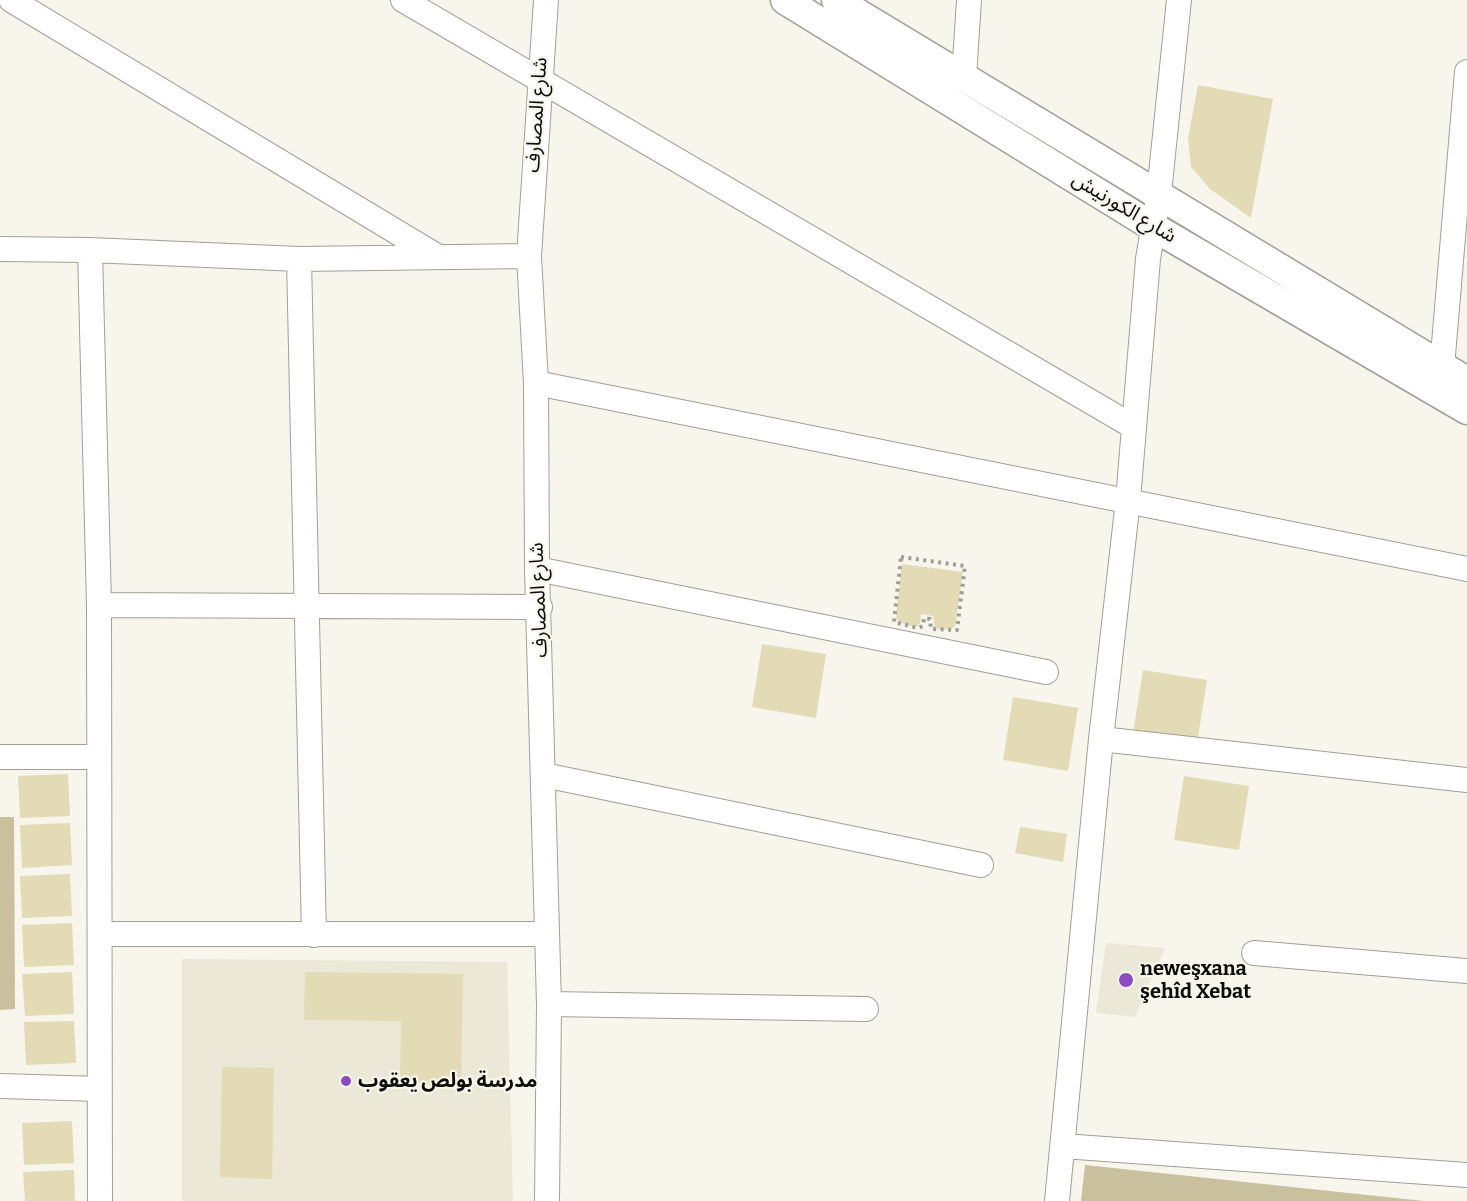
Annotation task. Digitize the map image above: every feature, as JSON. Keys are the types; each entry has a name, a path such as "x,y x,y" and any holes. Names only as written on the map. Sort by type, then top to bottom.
{"street":[{"path":"11,0 435,255"},
{"path":"402,0 1134,428"},
{"name":"شارع المصارف","path":"546,0 529,256 536,383 537,569 540,607 549,1004 548,1201"},
{"name":"شارع الكورنيش","path":"785,0 1155,228 1467,410"},
{"name":"شارع الكورنيش","path":"837,0 1467,381"},
{"path":"964,77 969,0"},
{"path":"1057,1201 1101,739 1128,500 1148,259 1155,228 1179,0"},
{"path":"1442,367 1467,72"},
{"path":"0,249 90,250 299,259 435,255 529,256"},
{"path":"90,250 99,605 100,1201"},
{"path":"299,259 314,935"},
{"path":"536,383 1467,569"},
{"path":"537,569 1046,672"},
{"path":"99,605 540,607"},
{"path":"1101,739 1467,780"},
{"path":"0,757 99,757"},
{"path":"543,775 981,865"},
{"path":"100,934 546,934"},
{"path":"1254,953 1467,971"},
{"path":"549,1004 866,1009"},
{"path":"0,1086 99,1089"},
{"path":"1063,1146 1467,1175"}],"path":[{"path":"902,557 965,566 957,630 931,629 930,619 924,618 923,626 918,628 894,622 902,557"}],"shaded area":[{"path":"0,817 14,817 15,1009 0,1010"},
{"name":"neweşxana şehîd Xebat","path":"1106,943 1165,948 1135,1017 1096,1013"},
{"name":"مدرسة بولص يعقوب","path":"182,959 507,962 513,1201 182,1201"},
{"path":"1085,1165 1424,1201 1081,1201"}],"building":[{"path":"1198,85 1273,99 1251,218 1210,189 1191,167 1188,138"},
{"path":"902,564 963,572 955,627 941,630 935,628 933,616 921,614 920,624 917,626 899,622 896,617"},
{"path":"762,644 826,654 816,718 752,707"},
{"path":"1143,670 1207,680 1197,744 1133,733"},
{"path":"1013,697 1078,708 1068,771 1003,760"},
{"path":"68,774 70,816 20,818 18,776"},
{"path":"1184,776 1249,786 1239,850 1174,840"},
{"path":"70,823 72,865 22,868 20,825"},
{"path":"1020,827 1067,834 1063,862 1015,853"},
{"path":"70,874 72,916 22,918 20,876"},
{"path":"72,923 74,965 24,967 22,925"},
{"path":"72,972 74,1014 25,1016 22,974"},
{"path":"305,972 463,974 461,1085 400,1084 401,1021 304,1020"},
{"path":"74,1021 76,1063 26,1065 24,1022"},
{"path":"222,1067 274,1068 272,1179 220,1177"},
{"path":"72,1121 74,1163 24,1165 22,1123"},
{"path":"74,1170 75,1201 25,1201 23,1172"}],"place":[{"name":"neweşxana şehîd Xebat","path":"1126,980"},
{"name":"مدرسة بولص يعقوب","path":"346,1081"}]}
